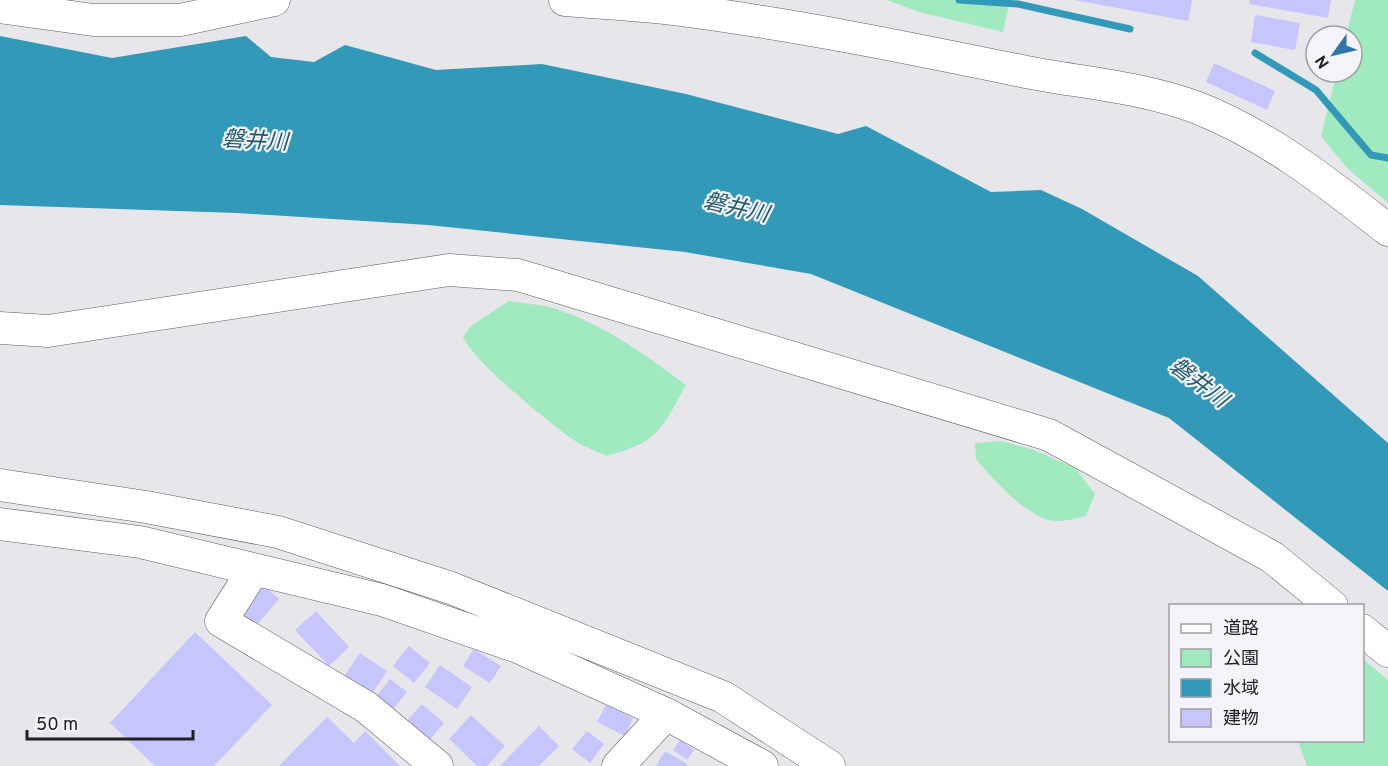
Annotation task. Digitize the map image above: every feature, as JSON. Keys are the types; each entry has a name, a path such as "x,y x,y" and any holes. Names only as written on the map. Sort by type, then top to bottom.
{"street":[{"path":"0,7 93,20 180,20 274,0"},
{"path":"565,0 673,9 877,42 1039,75 1147,93 1197,107 1254,134 1322,179 1388,230"},
{"path":"0,328 48,331 449,270 518,275 1049,435 1272,557 1330,604"},
{"path":"0,485 146,507 278,532 451,588 723,697 829,766"},
{"path":"0,524 140,542 392,603 519,648 666,714 762,766"},
{"path":"253,571 221,621 366,707 437,766"},
{"path":"1364,632 1388,651"},
{"path":"618,766 666,714"}],"green space":[{"path":"887,0 1010,0 1003,32 919,12"},
{"path":"1355,0 1388,0 1388,203 1347,168 1321,136 1334,84 1364,84 1364,24 1349,24"},
{"path":"509,301 553,308 593,324 641,352 686,385 664,424 648,439 624,451 606,456 569,437 543,417 481,361 463,337 472,325"},
{"path":"1002,441 1034,450 1075,468 1095,494 1086,516 1062,521 1048,520 1028,510 1009,494 976,459 975,443"},
{"path":"1364,660 1388,680 1388,766 1307,766 1298,742 1364,742"}],"water":[{"name":"磐井川","path":"0,36 112,58 246,36 271,57 314,62 345,45 436,70 542,64 686,94 838,134 866,126 991,192 1041,190 1082,209 1198,276 1388,443 1388,591 1169,418 811,274 685,252 428,225 237,213 0,205"}],"building":[{"path":"1074,0 1192,0 1188,21"},
{"path":"1250,0 1331,0 1328,18 1249,4"},
{"path":"1255,15 1300,23 1295,50 1251,42"},
{"path":"1214,63 1275,91 1267,110 1206,82"},
{"path":"259,581 279,599 254,628 234,610"},
{"path":"316,611 349,647 329,666 295,630"},
{"path":"195,632 272,705 214,766 155,766 110,723"},
{"path":"409,646 430,663 414,683 393,666"},
{"path":"474,649 501,666 490,683 463,666"},
{"path":"360,653 387,671 370,697 343,678"},
{"path":"440,665 472,687 457,709 425,687"},
{"path":"390,679 407,692 392,711 375,698"},
{"path":"422,704 444,723 427,743 405,723"},
{"path":"606,705 633,718 625,736 597,722"},
{"path":"471,715 505,746 487,766 477,766 449,739"},
{"path":"327,717 354,743 365,731 400,766 279,766"},
{"path":"539,726 559,746 539,766 500,766"},
{"path":"587,731 604,744 590,763 572,749"},
{"path":"680,740 694,750 687,760 673,750"},
{"path":"665,751 687,764 686,766 656,766"}],"waterway":[{"path":"959,0 1018,4 1130,29"},
{"path":"1255,53 1316,90 1371,155 1388,158"}]}
